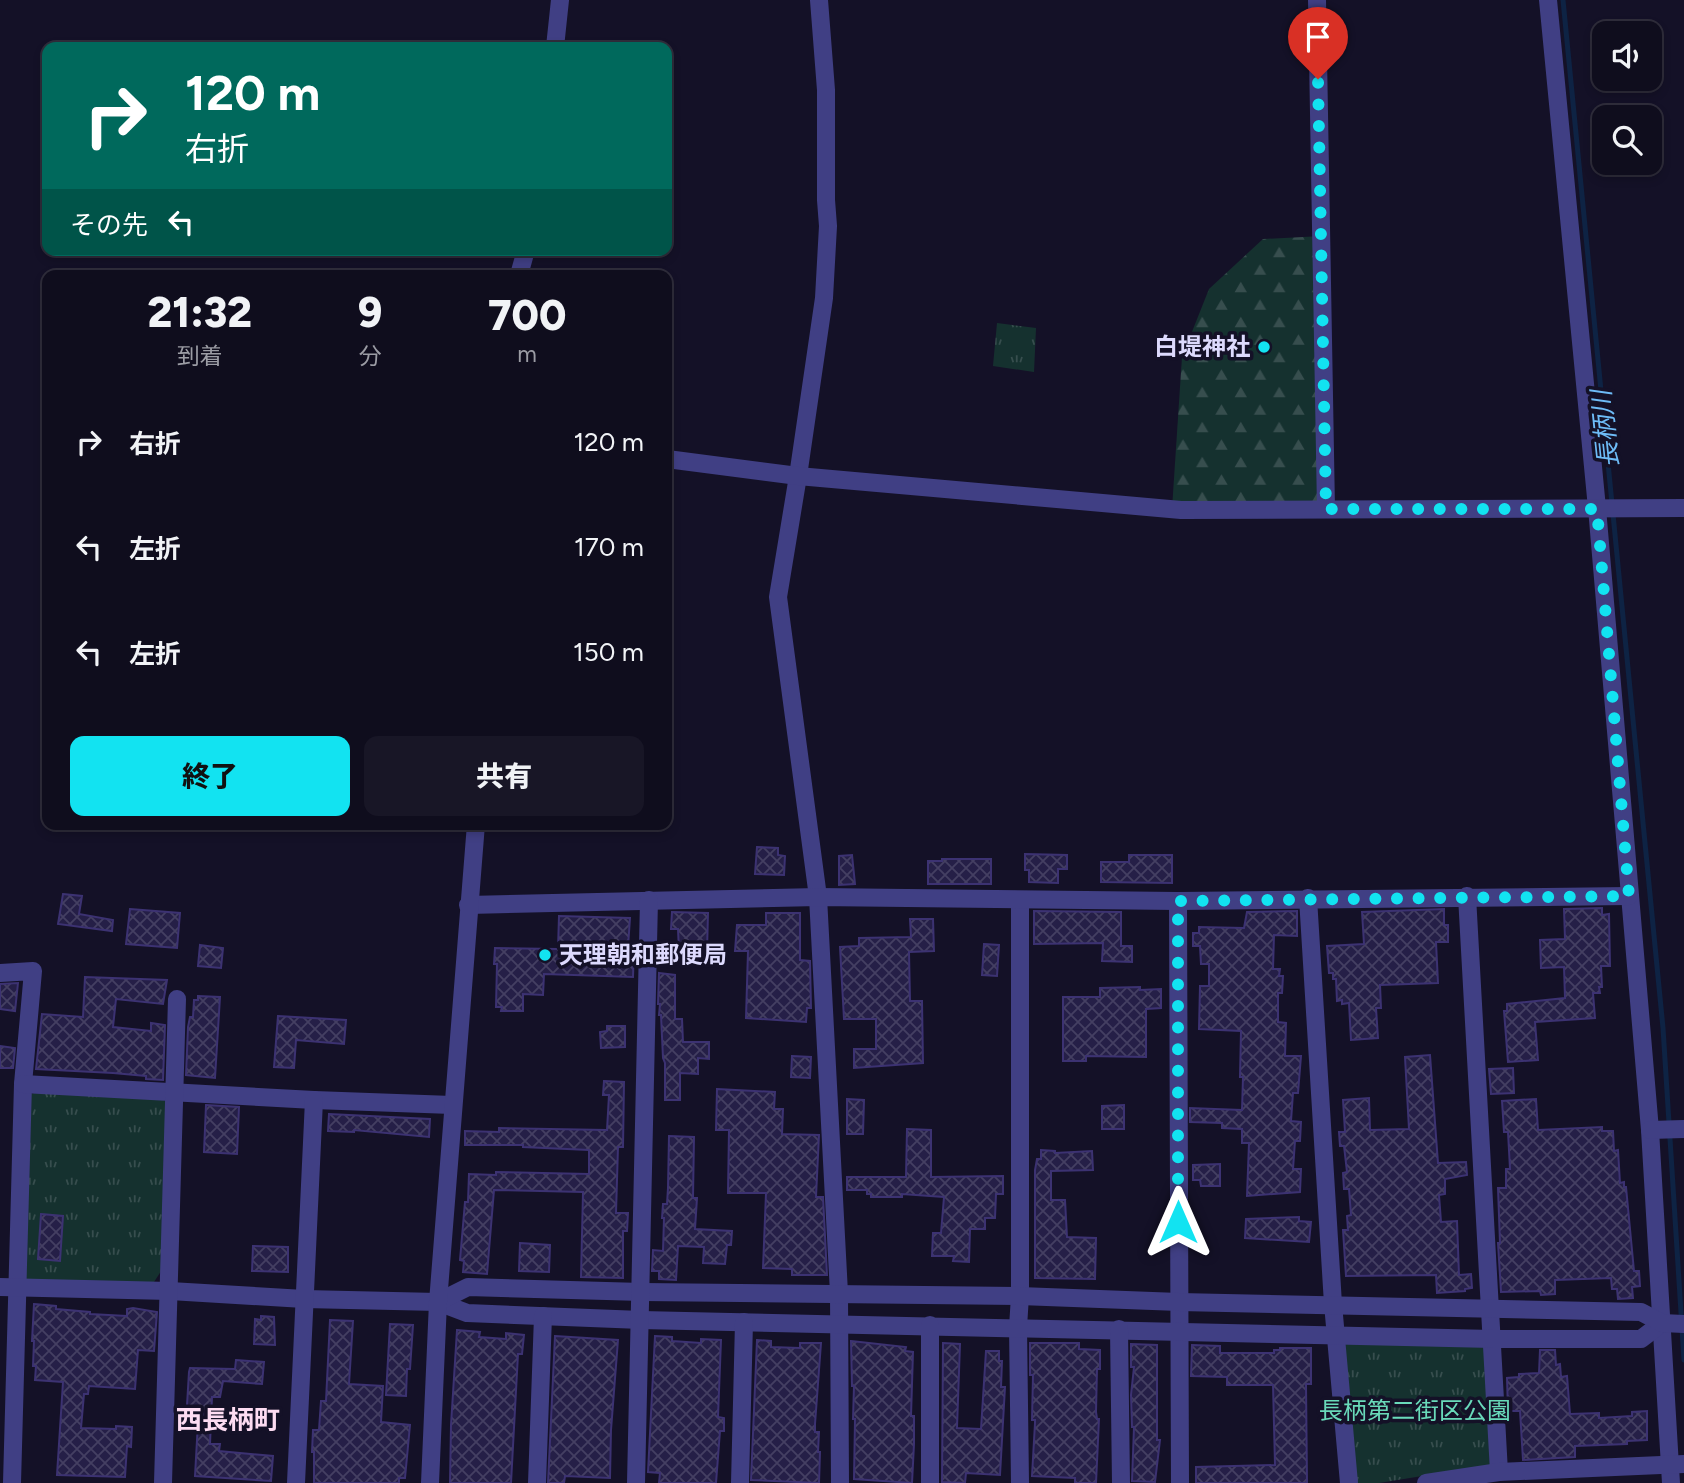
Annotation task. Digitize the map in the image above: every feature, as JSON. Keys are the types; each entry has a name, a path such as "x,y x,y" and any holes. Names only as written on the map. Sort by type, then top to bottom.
{"street":[{"path":"556,42 560,0"},
{"path":"819,0 825,90 828,226 824,298 799,476 778,597 818,897 839,1293 840,1483"},
{"path":"1317,0 1326,509"},
{"path":"1426,1483 1499,1472 1674,1471 1650,1130 1597,509 1548,0"},
{"path":"672,460 799,476 1181,510 1684,508"},
{"path":"430,1483 438,1302 475,830"},
{"path":"1467,896 1492,1308 1499,1472"},
{"path":"468,905 818,897 1178,901 1629,896"},
{"path":"1308,898 1335,1335 1349,1483"},
{"path":"1020,900 1020,1483"},
{"path":"636,1483 649,901"},
{"path":"1178,901 1180,1483"},
{"path":"0,973 33,971 8,1287 12,1483"},
{"path":"163,1483 177,999"},
{"path":"23,1084 452,1105"},
{"path":"296,1483 314,1100"},
{"path":"1650,1130 1684,1129"},
{"path":"8,1287 438,1302 467,1313 641,1320 1493,1339 1641,1339 1662,1323"},
{"path":"438,1302 468,1287 642,1292 1020,1296 1641,1312 1662,1323 1684,1324"},
{"path":"537,1483 543,1316"},
{"path":"740,1483 744,1322"},
{"path":"930,1325 930,1483"},
{"path":"1119,1329 1121,1483"}],"green space":[{"path":"1322,236 1326,509 1172,509 1182,357 1209,289 1263,239"},
{"path":"997,323 1036,328 1034,372 993,366"},
{"path":"34,1093 157,1097 171,1104 167,1262 152,1285 19,1282 25,1097"},
{"name":"長柄第二街区公園","path":"1345,1343 1486,1346 1490,1465 1379,1483 1354,1483"}],"building":[{"path":"757,847 778,848 778,855 785,856 784,875 755,874"},
{"path":"1025,854 1067,855 1067,869 1058,869 1058,883 1029,882 1029,870 1025,870"},
{"path":"852,855 855,884 839,885 839,856"},
{"path":"1129,855 1172,855 1172,883 1101,882 1101,862 1129,862"},
{"path":"991,859 991,884 928,884 928,861"},
{"path":"63,894 82,896 79,914 113,920 112,931 58,924"},
{"path":"1602,908 1602,915 1609,914 1610,966 1601,966 1602,987 1599,987 1600,993 1593,993 1595,1018 1535,1022 1538,1060 1508,1062 1504,1011 1507,1011 1507,1004 1565,998 1564,967 1541,968 1540,940 1565,939 1564,909"},
{"path":"130,909 180,913 177,948 126,944"},
{"path":"1444,909 1448,942 1436,942 1438,983 1380,985 1381,1008 1376,1008 1378,1038 1351,1040 1349,1003 1342,1004 1342,1000 1337,1001 1336,979 1333,979 1333,973 1329,973 1327,946 1364,944 1362,912"},
{"path":"1034,911 1121,912 1121,946 1132,946 1132,962 1102,961 1103,943 1034,944"},
{"path":"1297,911 1297,936 1274,935 1273,969 1280,969 1279,976 1283,976 1282,993 1278,993 1278,1022 1286,1023 1285,1056 1301,1056 1298,1093 1293,1093 1291,1121 1301,1122 1300,1141 1295,1141 1293,1169 1301,1169 1300,1192 1247,1196 1249,1143 1242,1143 1242,1129 1222,1128 1222,1123 1190,1122 1190,1108 1242,1110 1243,1077 1240,1077 1241,1031 1199,1029 1200,986 1209,986 1209,964 1201,964 1200,946 1193,946 1193,933 1199,933 1199,927 1244,928 1247,912"},
{"path":"672,912 708,913 707,952 679,952 678,929 671,929"},
{"path":"766,913 800,913 800,960 810,961 811,1008 807,1008 806,1022 746,1018 748,951 735,951 737,925 766,925"},
{"path":"559,916 630,918 628,947 634,947 633,977 544,974 543,995 523,994 523,1011 501,1011 502,1007 496,1007 495,948 558,949"},
{"path":"910,919 933,919 934,951 909,952 910,1001 922,1001 923,1063 854,1068 854,1049 876,1049 876,1019 844,1019 840,947 859,946 859,938 911,937"},
{"path":"984,944 999,945 997,976 982,975"},
{"path":"200,945 223,948 221,968 198,966"},
{"path":"659,973 675,975 675,1019 682,1019 683,1042 709,1042 709,1059 698,1058 698,1074 680,1073 680,1100 665,1100 665,1063 658,1004"},
{"path":"85,977 167,980 163,1004 116,999 113,1027 151,1031 151,1023 165,1025 163,1080 113,1073 36,1069 42,1014 83,1017"},
{"path":"18,983 15,1011 0,1009 0,984"},
{"path":"1140,987 1140,990 1161,989 1161,1008 1146,1009 1146,1057 1086,1056 1086,1061 1063,1061 1063,997 1100,997 1100,988"},
{"path":"198,996 220,997 215,1078 186,1075 188,1027 190,1017 193,1017 194,1000 198,1000"},
{"path":"278,1016 346,1020 344,1044 296,1040 294,1068 274,1067"},
{"path":"607,1026 625,1026 625,1047 601,1048 600,1032 607,1031"},
{"path":"0,1046 15,1048 13,1068 0,1068"},
{"path":"1430,1055 1438,1163 1466,1162 1467,1175 1445,1179 1445,1194 1439,1195 1441,1222 1457,1221 1459,1275 1471,1274 1472,1288 1465,1291 1437,1293 1436,1275 1346,1276 1343,1230 1348,1230 1347,1216 1351,1215 1349,1189 1344,1189 1343,1173 1347,1172 1344,1146 1340,1146 1339,1132 1345,1132 1343,1100 1369,1098 1370,1130 1409,1129 1405,1057"},
{"path":"792,1056 811,1057 810,1078 791,1077"},
{"path":"1513,1068 1514,1093 1491,1094 1489,1069"},
{"path":"604,1081 624,1082 623,1147 618,1147 616,1213 628,1213 627,1231 623,1231 623,1278 581,1277 583,1192 494,1190 487,1274 463,1272 464,1261 460,1260 469,1174 589,1174 589,1150 523,1145 465,1145 465,1131 499,1132 499,1128 607,1130 609,1095 603,1095"},
{"path":"717,1089 775,1092 774,1109 783,1109 782,1134 819,1135 816,1197 823,1197 827,1275 792,1275 792,1269 763,1268 766,1193 728,1193 729,1130 716,1130"},
{"path":"847,1099 864,1100 863,1134 847,1134"},
{"path":"1536,1099 1538,1130 1602,1127 1602,1131 1613,1131 1614,1151 1618,1150 1620,1183 1624,1182 1626,1187 1634,1271 1639,1271 1640,1286 1632,1287 1633,1298 1618,1299 1617,1289 1612,1289 1611,1278 1555,1280 1555,1294 1541,1295 1540,1291 1501,1292 1498,1188 1506,1188 1506,1169 1510,1169 1508,1132 1504,1132 1502,1101"},
{"path":"206,1105 239,1107 237,1154 204,1152"},
{"path":"1124,1105 1124,1129 1102,1129 1102,1106"},
{"path":"329,1114 430,1119 429,1137 354,1130 328,1131"},
{"path":"907,1129 931,1130 931,1177 1003,1176 1003,1194 996,1194 995,1218 985,1218 985,1229 970,1229 969,1262 953,1261 954,1256 932,1256 933,1233 941,1233 944,1197 902,1194 902,1197 871,1197 867,1190 847,1190 847,1177 906,1177"},
{"path":"669,1136 694,1137 693,1198 697,1198 695,1229 732,1231 725,1264 703,1263 704,1247 678,1246 676,1280 659,1279 659,1271 652,1271 653,1250 663,1251 662,1218 663,1204 667,1204"},
{"path":"1041,1150 1055,1153 1092,1151 1093,1170 1051,1171 1051,1200 1065,1200 1067,1237 1096,1238 1095,1279 1035,1278 1035,1170 1037,1159 1041,1159"},
{"path":"1220,1164 1220,1186 1201,1186 1200,1180 1193,1180 1193,1165"},
{"path":"41,1214 63,1216 60,1261 38,1259"},
{"path":"1299,1217 1299,1221 1311,1222 1309,1242 1245,1238 1246,1219"},
{"path":"520,1243 550,1245 549,1272 519,1271"},
{"path":"253,1246 288,1247 288,1272 252,1271"},
{"path":"34,1304 90,1314 127,1316 127,1309 133,1308 157,1312 154,1351 138,1350 135,1389 89,1386 88,1394 84,1394 81,1428 132,1427 131,1447 127,1446 125,1477 57,1475 63,1382 35,1380 32,1341"},
{"path":"261,1316 274,1317 275,1345 254,1344 255,1319 261,1320"},
{"path":"330,1320 353,1321 349,1384 383,1386 381,1422 410,1425 405,1478 399,1478 399,1483 314,1483 313,1430 319,1430 321,1401 326,1401"},
{"path":"390,1324 413,1325 406,1396 386,1395"},
{"path":"457,1330 480,1332 479,1337 506,1339 506,1333 524,1335 522,1354 518,1354 511,1483 450,1483"},
{"path":"555,1336 618,1340 610,1478 565,1476 564,1483 548,1483"},
{"path":"655,1336 672,1337 672,1341 701,1343 701,1339 721,1340 718,1417 724,1418 724,1431 720,1431 716,1483 659,1483 660,1473 648,1472"},
{"path":"757,1340 771,1341 771,1347 800,1348 800,1343 821,1343 815,1424 815,1432 819,1432 819,1483 751,1480"},
{"path":"851,1341 906,1347 905,1351 913,1352 912,1483 854,1479 855,1419"},
{"path":"943,1343 960,1344 957,1428 981,1429 986,1351 999,1351 999,1361 1002,1361 1001,1387 1005,1387 1000,1475 966,1473 965,1483 942,1482"},
{"path":"1030,1343 1079,1343 1079,1349 1100,1350 1100,1369 1097,1369 1096,1412 1099,1419 1096,1483 1075,1483 1075,1478 1032,1476 1035,1420 1032,1420 1033,1375 1030,1375"},
{"path":"1131,1344 1157,1345 1157,1440 1160,1440 1155,1482 1132,1481 1134,1427 1131,1395 1134,1367 1131,1367"},
{"path":"1192,1345 1220,1346 1220,1353 1274,1353 1274,1350 1280,1348 1311,1348 1311,1384 1306,1384 1307,1483 1196,1483 1196,1467 1275,1465 1273,1385 1227,1385 1227,1377 1191,1376"},
{"path":"1540,1350 1555,1350 1556,1365 1560,1364 1561,1377 1567,1376 1570,1414 1599,1413 1599,1418 1632,1416 1632,1412 1647,1411 1647,1440 1627,1441 1627,1444 1575,1446 1575,1457 1523,1460 1520,1411 1508,1411 1507,1378 1539,1373"},
{"path":"236,1360 264,1362 262,1384 223,1381 220,1397 212,1397 210,1444 220,1444 219,1451 273,1456 271,1481 195,1476 198,1422 186,1422 190,1368 235,1369"}],"waterway":[{"name":"長柄川","path":"1563,0 1663,1028 1684,1360"}],"place":[{"name":"白堤神社","path":"1264,347"},
{"name":"天理朝和郵便局","path":"545,955"}],"district":[{"name":"西長柄町","path":"228,1420"}],"route":[{"path":"1178,1222 1178,901 1629,896 1597,509 1326,509 1318,79"}]}
